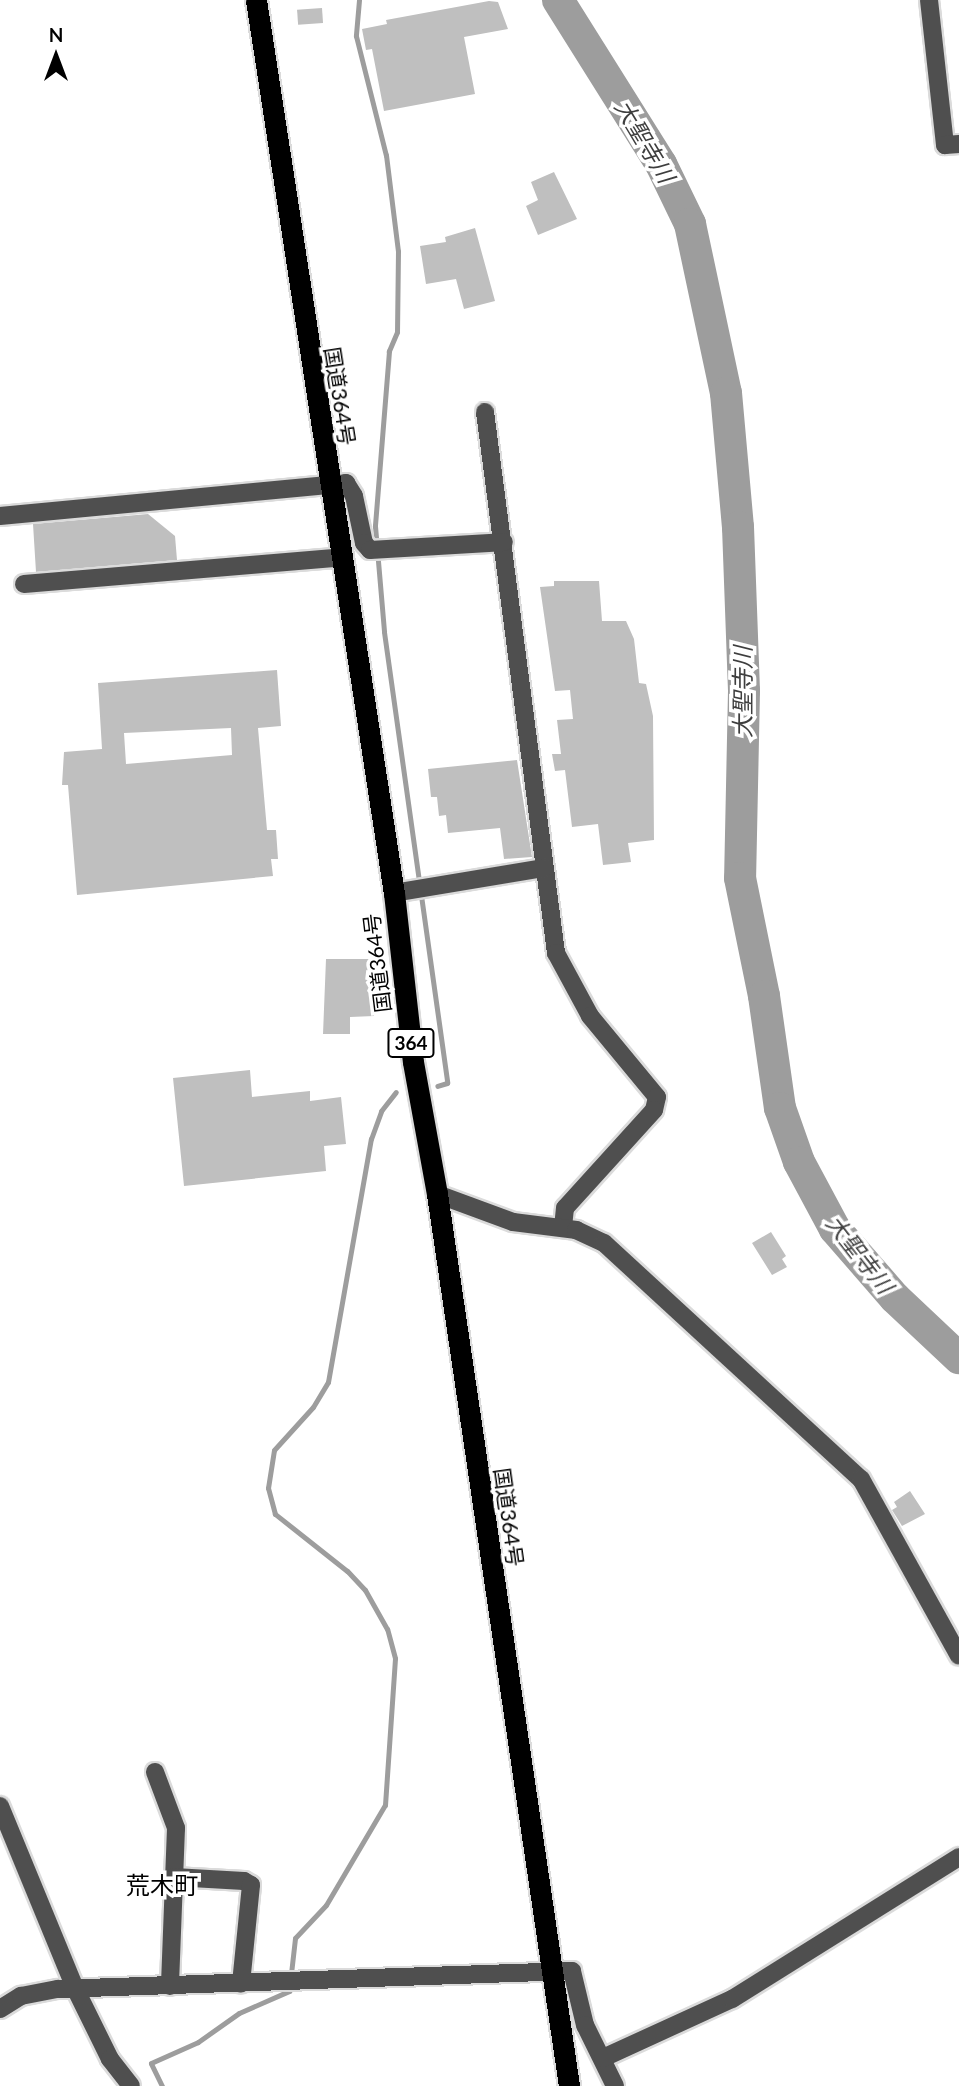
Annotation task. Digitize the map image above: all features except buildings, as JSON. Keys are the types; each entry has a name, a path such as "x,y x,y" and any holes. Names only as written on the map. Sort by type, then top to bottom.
{"highway":[{"name":"国道364号","path":"256,0 394,893 413,1062 437,1194 549,1971 569,2086"}],"street":[{"path":"929,0 945,145 959,144"},
{"path":"485,412 504,542 544,868 561,966 590,1016 657,1097 654,1110 565,1209 563,1227"},
{"path":"0,516 275,492 329,482 346,483 354,496 364,543 370,550 504,542"},
{"path":"24,584 343,557"},
{"path":"394,893 544,868"},
{"path":"437,1194 513,1222 563,1227 588,1233 604,1244 861,1479 959,1656"},
{"path":"155,1772 176,1828 170,1986"},
{"path":"0,1806 76,1990 110,2059 131,2086"},
{"path":"603,2058 732,1999 959,1857"},
{"path":"174,1877 244,1881 251,1885 241,1983"},
{"path":"0,2009 35,1992 572,1971 576,1978 585,2025 615,2086"}],"waterway":[{"path":"359,0 356,36 386,155 398,251 397,332 389,351 375,526 384,632 447,1083 437,1086"},
{"name":"大聖寺川","path":"558,0 661,164 690,224 726,393 738,527 744,691 740,878 764,996 780,1108 799,1162 835,1229 895,1298 959,1358"},
{"path":"162,2086 151,2063 198,2042 239,2013 289,1991 295,1938 326,1905 385,1805 395,1658 387,1629 365,1590 347,1571 275,1514 268,1488 274,1450 313,1407 328,1382 371,1139 381,1111 396,1092"}],"district":[{"name":"荒木町","path":"162,1885"}]}
